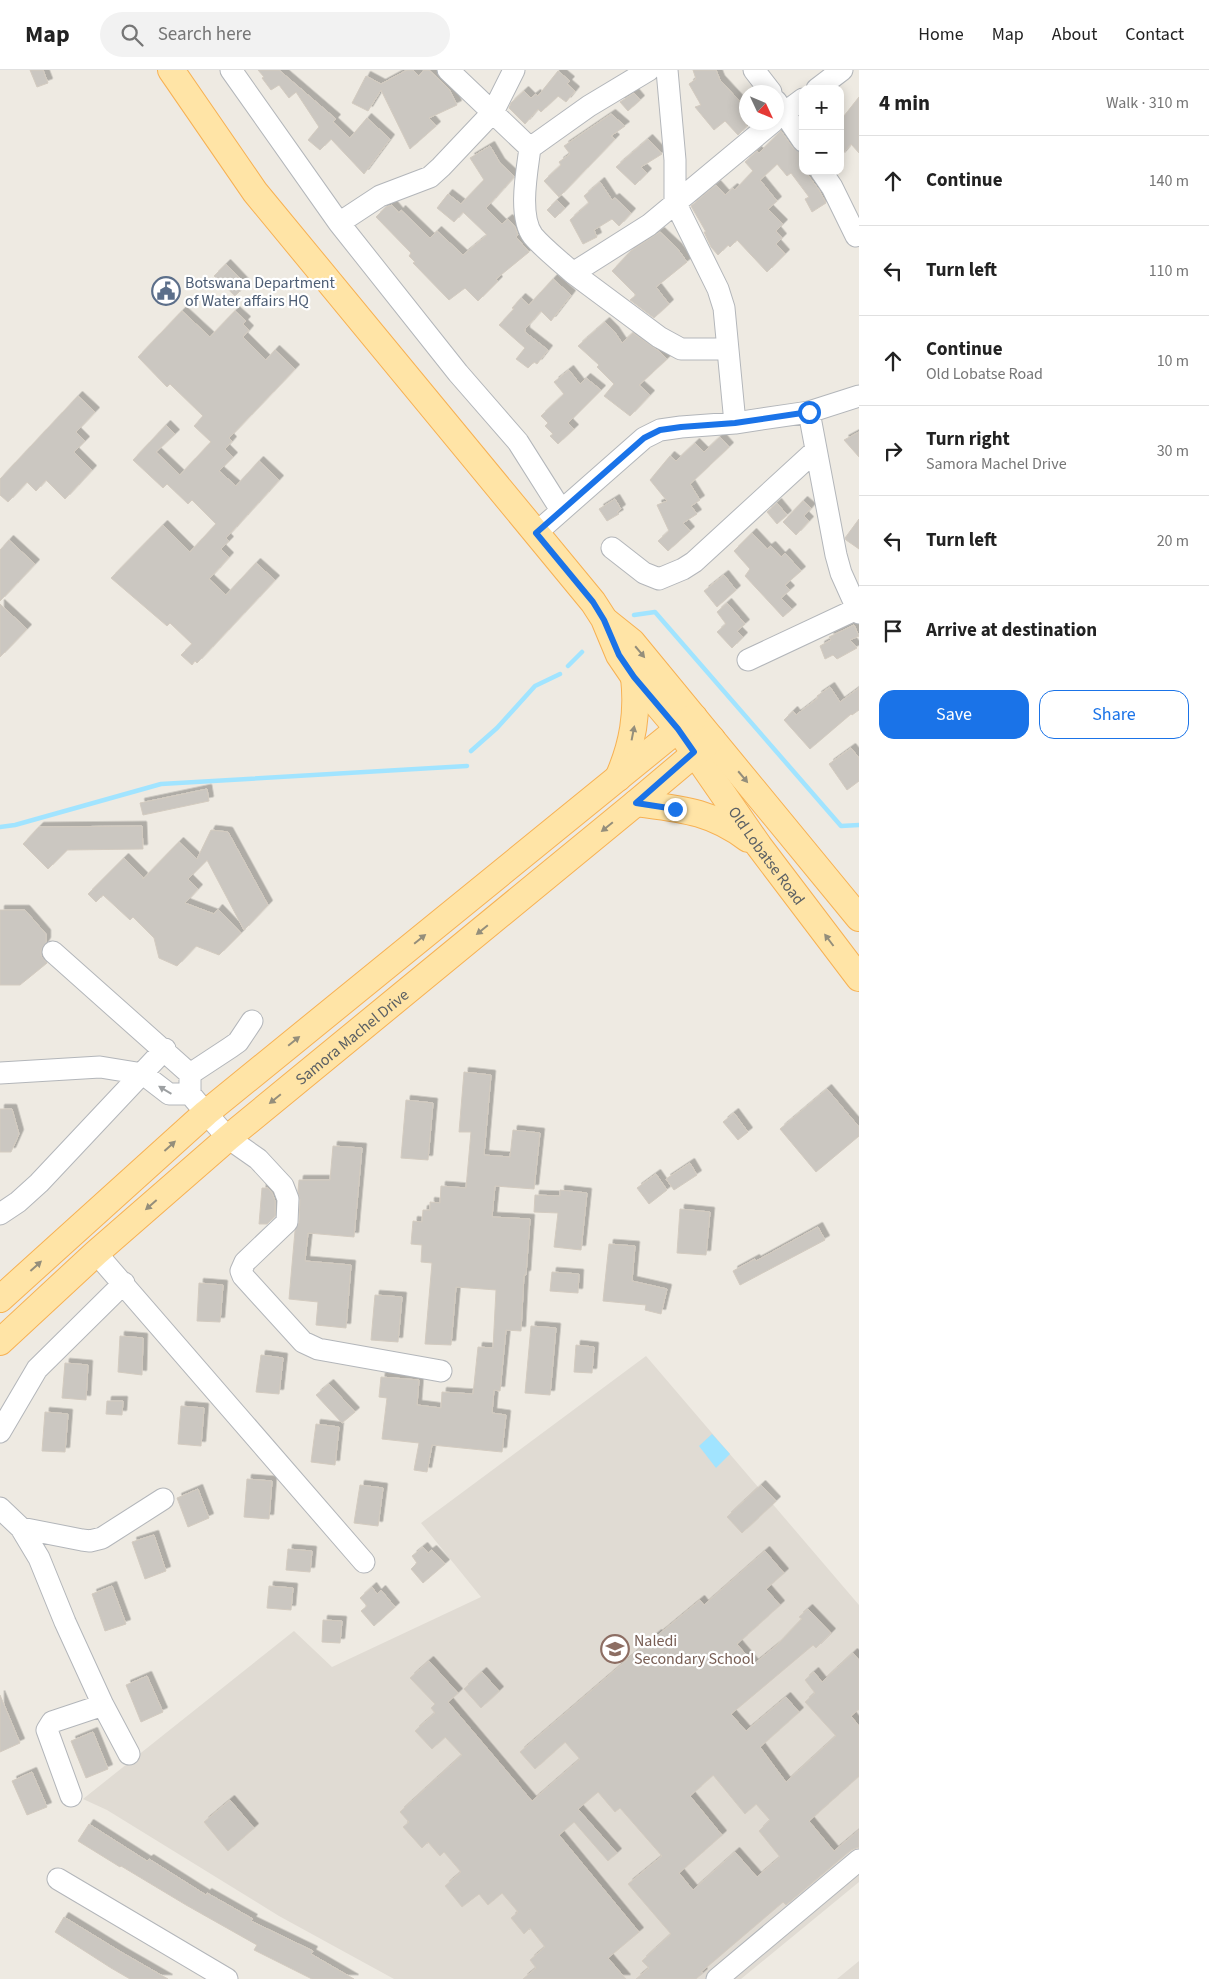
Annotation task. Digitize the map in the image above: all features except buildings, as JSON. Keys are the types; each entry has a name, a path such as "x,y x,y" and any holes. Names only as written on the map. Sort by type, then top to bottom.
{"main road":[{"path":"171,70 256,192 593,602 604,620 619,655 634,677 686,723"},
{"path":"604,620 632,642 686,723"},
{"path":"617,779 626,760 635,726 637,698 634,677"},
{"name":"Old Lobatse Road","path":"686,723 703,746 859,918"},
{"name":"Samora Machel Drive","path":"0,1299 195,1094 617,779 686,723"},
{"name":"Old Lobatse Road","path":"703,746 759,846 859,978"},
{"name":"Samora Machel Drive","path":"0,1342 96,1252 228,1138 703,746"},
{"path":"636,803 694,811 714,818 733,828 759,846"}],"street":[{"path":"231,70 339,223 458,372 518,442 561,510"},
{"path":"448,70 530,148"},
{"path":"339,223 380,196 430,176 442,167 493,112 514,70"},
{"path":"649,70 589,106 530,148 525,192 528,226 532,235 573,273 659,337 680,349 727,349"},
{"path":"667,70 675,160 675,202 718,289 724,308 735,423"},
{"path":"754,70 765,85"},
{"path":"822,85 842,70"},
{"path":"784,110 799,101"},
{"path":"784,120 799,137"},
{"path":"573,273 649,225 759,130"},
{"path":"824,175 832,187 858,240"},
{"path":"536,533 644,438 660,430 735,423 809,412 859,396"},
{"path":"748,660 858,610 841,573 836,555 809,412"},
{"path":"612,548 651,576 659,579 666,577 694,562 816,451"},
{"path":"54,952 165,1049 195,1094 228,1138 258,1159 287,1192 287,1222 245,1262 241,1271 243,1276 302,1342 318,1349 441,1371"},
{"path":"195,1094 231,1047 238,1042 252,1021"},
{"path":"0,1214 18,1202 39,1183 165,1049"},
{"path":"0,1073 100,1067 143,1074 169,1094 195,1094"},
{"path":"96,1252 364,1562"},
{"path":"0,1432 37,1369 124,1283"},
{"path":"21,1528 90,1541 102,1538 163,1499"},
{"path":"0,1508 21,1528 42,1565 65,1622 103,1705 129,1754"},
{"path":"71,1796 47,1730 48,1725 103,1705"},
{"path":"717,1979 859,1860"},
{"path":"58,1879 227,1979"}],"shaded area":[{"name":"Naledi Secondary School","path":"646,1356 859,1605 859,1882 741,1979 394,1979 279,1916 107,1810 83,1799 294,1631 332,1667 481,1597 421,1523"},
{"path":"859,1961 859,1979 837,1979"}],"water":[{"path":"712,1434 730,1454 716,1468 699,1446"}],"waterway":[{"path":"634,615 655,612 841,826 859,825"},
{"path":"568,666 582,652"},
{"path":"471,751 497,728 535,686 560,674"},
{"path":"0,827 15,825 161,784 467,766"}],"place":[{"name":"Botswana Department of Water affairs HQ","path":"166,291"},
{"name":"Naledi Secondary School","path":"615,1649"}],"route":[{"path":"675,809 636,803 694,752 678,729 634,677 619,655 604,620 593,602 536,533 644,438 660,430 735,423 809,412"}]}
